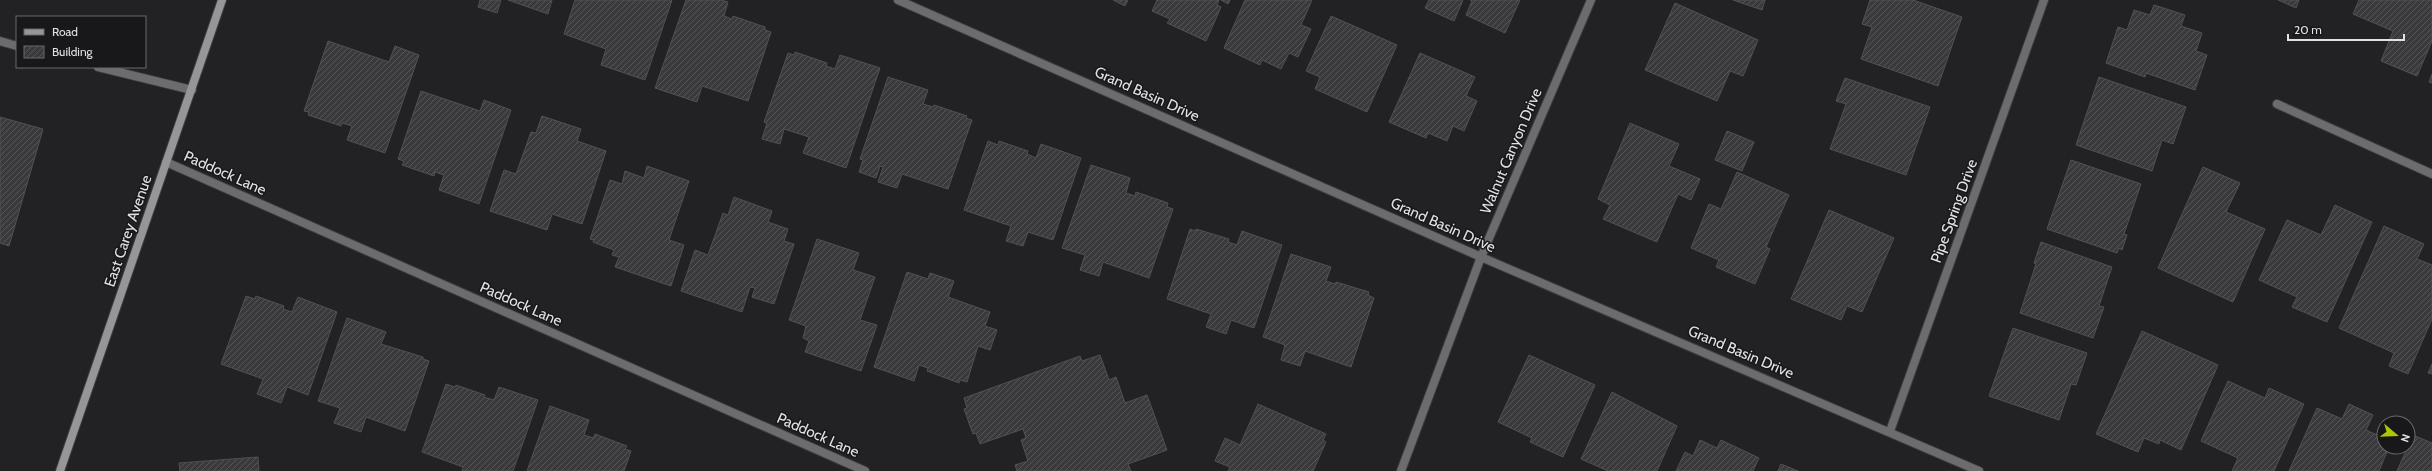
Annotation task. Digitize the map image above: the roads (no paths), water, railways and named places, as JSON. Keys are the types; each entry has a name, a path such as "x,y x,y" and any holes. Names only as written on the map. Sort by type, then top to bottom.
{"main road":[{"name":"East Carey Avenue","path":"60,471 222,0"}],"street":[{"name":"Grand Basin Drive","path":"898,0 1481,257 1890,431 1979,471"},
{"name":"Walnut Canyon Drive","path":"1401,471 1481,257 1591,0"},
{"name":"Pipe Spring Drive","path":"1890,431 2044,0"},
{"path":"0,41 16,46"},
{"path":"102,68 192,90"},
{"path":"2277,104 2432,174"},
{"name":"Paddock Lane","path":"166,162 865,471"}]}
